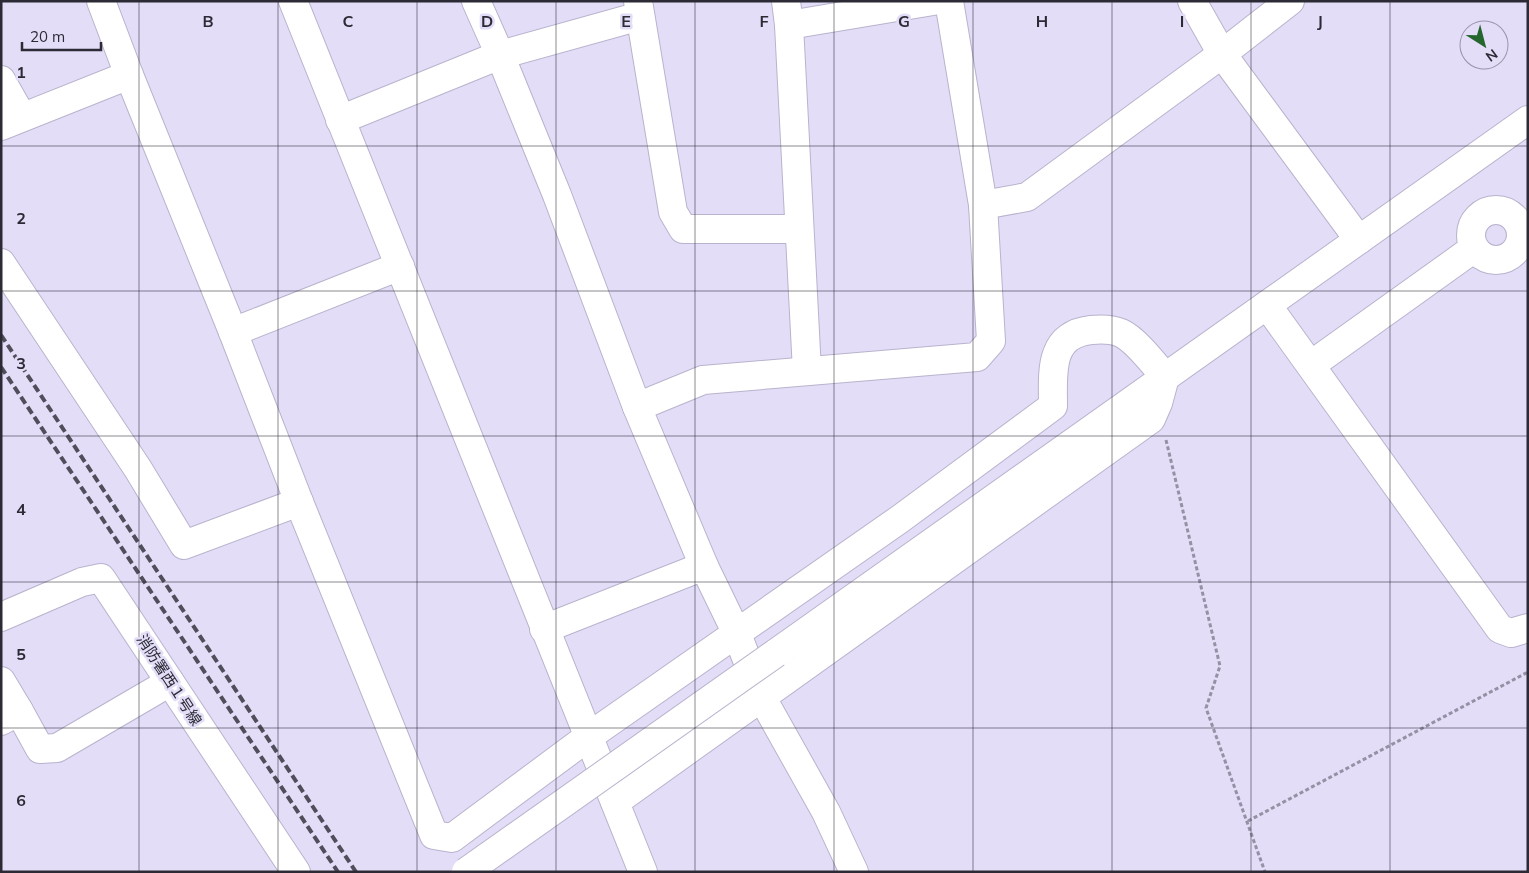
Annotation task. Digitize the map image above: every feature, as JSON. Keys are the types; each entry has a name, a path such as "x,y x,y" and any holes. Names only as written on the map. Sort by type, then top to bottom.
{"street":[{"path":"101,1 299,502 434,835 452,838 588,737 900,519 1053,406 1053,366 1062,343 1079,332 1101,329 1122,333 1138,346 1165,377"},
{"path":"293,1 643,872"},
{"path":"476,1 557,195 637,407 704,566 737,634 761,696 826,812 854,872"},
{"path":"807,370 787,13 933,1"},
{"path":"637,407 702,380 977,357 991,341 983,205 949,1"},
{"path":"1192,1 1222,54 1359,240"},
{"path":"983,205 1027,197 1222,54 1290,1"},
{"path":"340,120 500,55 639,9 673,212 683,229 799,229"},
{"path":"1,80 12,122 129,74"},
{"path":"466,872 1528,120"},
{"path":"1311,365 1473,248"},
{"path":"1,264 138,468 184,545 299,502"},
{"path":"233,332 400,266"},
{"path":"1266,305 1500,630 1511,633 1528,628"},
{"path":"615,802 1151,419 1158,403 1165,377"},
{"path":"544,629 704,566"},
{"name":"消防署西１号線","path":"1,617 82,582 101,578 296,872"},
{"path":"1,681 10,716 40,749 58,748 170,682"}],"path":[{"path":"1151,419 1166,439 1220,666 1206,708 1265,872"},
{"path":"1248,821 1528,672"}],"railway":[{"path":"1,335 356,872"},
{"path":"1,367 338,872"}]}
